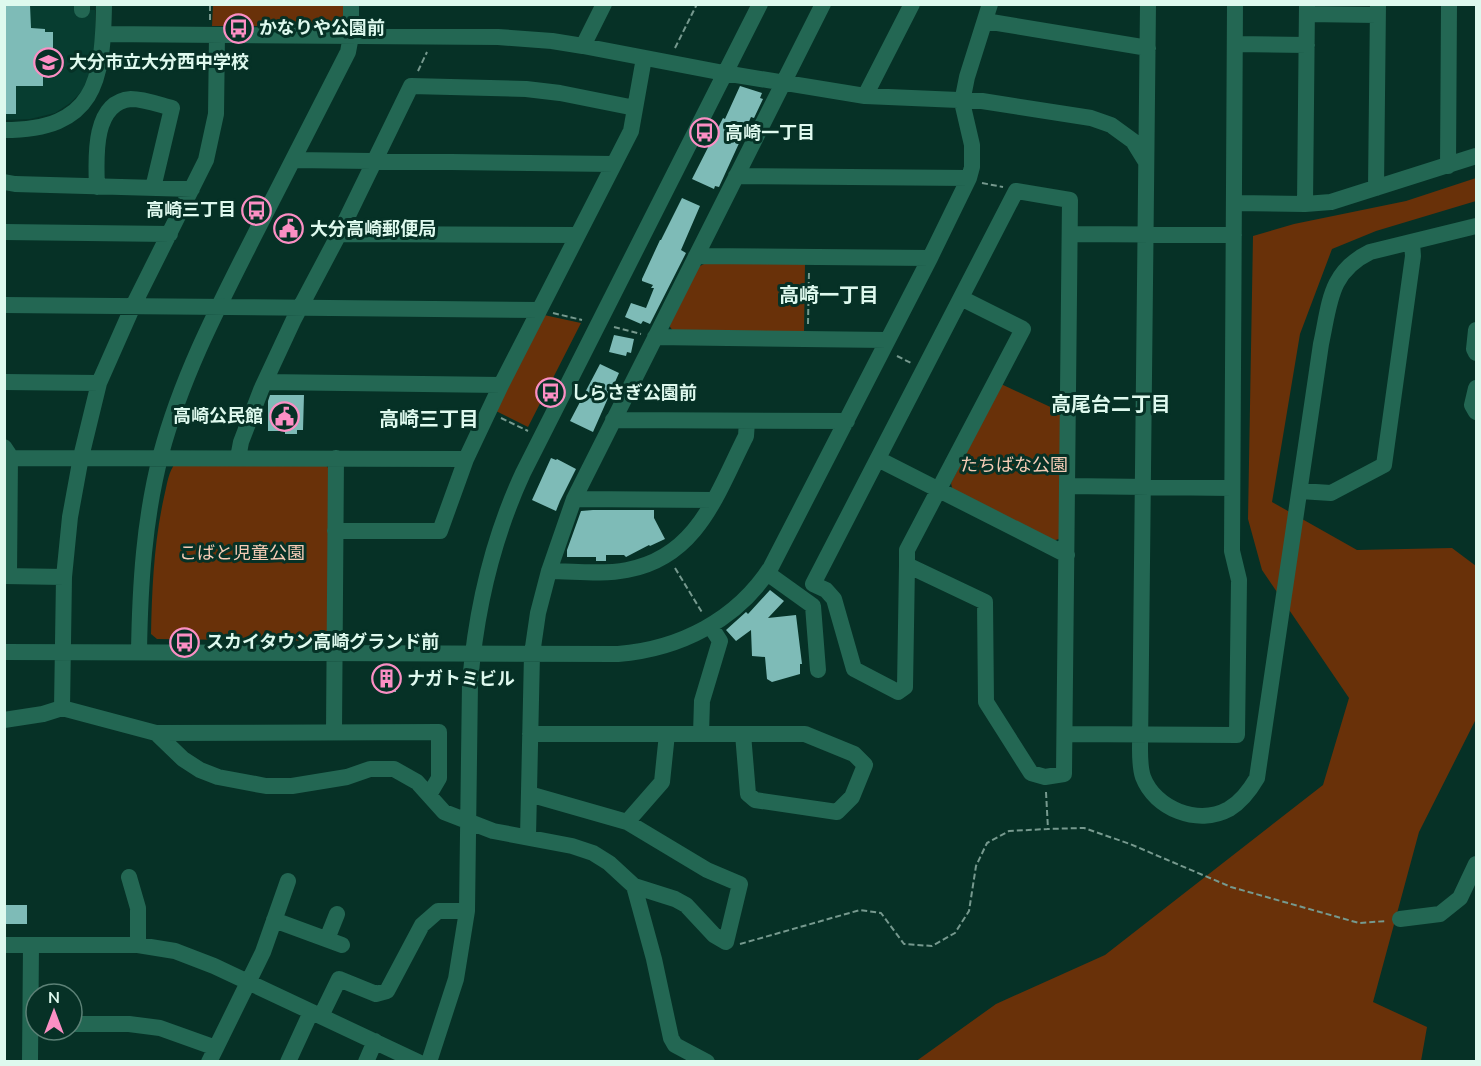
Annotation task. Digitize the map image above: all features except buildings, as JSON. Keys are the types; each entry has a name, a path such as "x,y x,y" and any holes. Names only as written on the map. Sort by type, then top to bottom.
{"street":[{"path":"4,130 47,126 59,122 79,107 91,91 99,71 104,4"},
{"path":"139,652 144,545 160,457 186,378 218,307 348,52 351,36 351,4"},
{"path":"583,46 604,4"},
{"path":"429,1062 456,979 467,911 470,682 480,604 491,557 510,501 760,4"},
{"path":"528,837 532,654 538,613 549,571 574,499 823,4"},
{"path":"866,96 912,4"},
{"path":"4,652 618,654 639,653 667,646 711,627 746,598 767,573 847,422 890,347 930,258 976,181 972,167 972,145 962,102 967,77 990,4"},
{"path":"1148,4 1140,762 1146,783 1162,801 1181,813 1205,816 1229,809 1253,785 1260,765 1321,344 1335,285 1341,273 1355,259 1370,252 1476,226"},
{"path":"1065,734 1237,735 1239,580 1232,551 1235,4"},
{"path":"1448,166 1449,4"},
{"path":"1305,204 1307,9 1378,10 1376,188"},
{"path":"985,21 1148,48"},
{"path":"103,34 214,30 351,36 498,37 552,41 724,73 866,96 982,102 1091,118 1111,125 1133,141 1146,163"},
{"path":"62,708 64,577 70,517 81,457 99,383 133,306 206,160 215,127 214,30"},
{"path":"1235,44 1307,45"},
{"path":"335,531 440,531 466,459 488,412 631,131 644,57"},
{"path":"238,458 241,441 265,382 411,86 526,89 560,93 635,108"},
{"path":"97,187 96,146 105,115 120,102 134,99 172,108 153,188"},
{"path":"1234,203 1331,202 1476,156"},
{"path":"293,160 614,164"},
{"path":"736,176 976,181"},
{"path":"4,182 192,189"},
{"path":"907,565 985,602 986,702 1031,773 1045,777 1064,774 1070,200 1016,191 813,584 826,590 834,599 854,669 898,692 905,687 907,550 1023,329 961,298"},
{"path":"4,232 170,234"},
{"path":"339,234 578,236"},
{"path":"1070,234 1234,235"},
{"path":"1300,490 1331,493 1384,465 1413,256 1412,242"},
{"path":"696,256 930,258"},
{"path":"4,305 539,310"},
{"path":"1476,330 1474,349 1476,353"},
{"path":"655,337 808,339 890,347"},
{"path":"4,382 99,383"},
{"path":"265,382 501,385"},
{"path":"1476,388 1472,405 1476,412"},
{"path":"613,420 847,422"},
{"path":"549,571 608,573 626,571 647,565 681,546 694,532 714,500 746,436 747,421"},
{"path":"64,577 7,576 6,454 81,457 466,459"},
{"path":"334,732 336,458"},
{"path":"878,459 1066,555"},
{"path":"1067,486 1232,488"},
{"path":"574,499 714,500"},
{"path":"767,573 813,606 818,670"},
{"path":"701,734 702,702 720,641 711,627"},
{"path":"4,720 44,714 62,708 156,733 439,732 439,778 429,795"},
{"path":"156,733 192,765 218,777 279,787 347,777 382,767 394,769 407,774 444,812 493,831 585,849 609,863 634,886 675,899 686,905 714,935 726,942 740,884 707,870 627,822 529,794"},
{"path":"530,734 667,734 701,734 743,734 805,734 854,754 865,765 852,797 837,812 755,800 748,794 743,734"},
{"path":"627,822 662,782 667,734"},
{"path":"1400,919 1440,914 1460,898 1476,864"},
{"path":"129,877 138,908 138,945"},
{"path":"84,1024 129,1024 160,1028 213,1055 262,952 288,881"},
{"path":"634,886 654,959 671,1038 675,1045 706,1062"},
{"path":"288,1062 339,979 376,994 387,991 422,925 438,911 467,911"},
{"path":"274,920 334,942 337,914"},
{"path":"4,945 138,945 176,951 248,982 418,1062"},
{"path":"31,945 32,982"},
{"path":"366,1062 375,1041"},
{"path":"30,1062 32,1042"}],"path":[{"path":"210,4 214,30"},
{"path":"673,52 697,4"},
{"path":"411,86 429,46"},
{"path":"976,181 1004,187"},
{"path":"808,339 809,257"},
{"path":"539,310 579,320"},
{"path":"615,328 655,337"},
{"path":"890,347 924,369"},
{"path":"488,412 528,431"},
{"path":"667,555 711,627"},
{"path":"1045,777 1047,829"},
{"path":"726,942 736,945 860,910 881,913 904,944 932,946 955,933 969,911 976,866 987,843 1009,831 1047,829 1084,828 1131,844 1231,887 1359,923 1400,919"}],"shaded area":[{"name":"大分市立大分西中学校","path":"4,5 76,5 77,10 95,10 95,45 89,75 82,91 55,113 30,119 5,120"}],"green space":[{"path":"213,5 344,5 343,21 337,26 212,26"},
{"path":"1476,178 1476,201 1376,231 1332,249 1300,334 1272,502 1357,550 1452,548 1476,566 1476,719 1419,832 1373,1002 1427,1027 1421,1061 915,1062 996,1004 1105,955 1323,785 1349,698 1262,570 1248,519 1253,236 1294,224 1406,201"},
{"path":"706,263 805,264 804,333 673,331 668,324 698,267"},
{"path":"544,315 581,323 528,427 496,411"},
{"name":"たちばな公園","path":"1001,384 1059,411 1061,415 1061,538 1053,541 953,492 951,483"},
{"name":"こばと児童公園","path":"176,462 324,463 329,469 329,635 323,641 157,639 151,634 158,531 168,479"}],"place":[{"name":"かなりや公園前","path":"238,28"},
{"name":"大分市立大分西中学校","path":"48,62"},
{"name":"高崎一丁目","path":"704,133"},
{"name":"高崎三丁目","path":"257,210"},
{"name":"大分高崎郵便局","path":"289,229"},
{"name":"しらさぎ公園前","path":"550,393"},
{"name":"高崎公民館","path":"284,416"},
{"name":"スカイタウン高崎グランド前","path":"185,642"},
{"name":"ナガトミビル","path":"386,679"}],"district":[{"name":"高崎一丁目","path":"829,295"},
{"name":"高尾台二丁目","path":"1111,404"},
{"name":"高崎三丁目","path":"429,419"}]}
